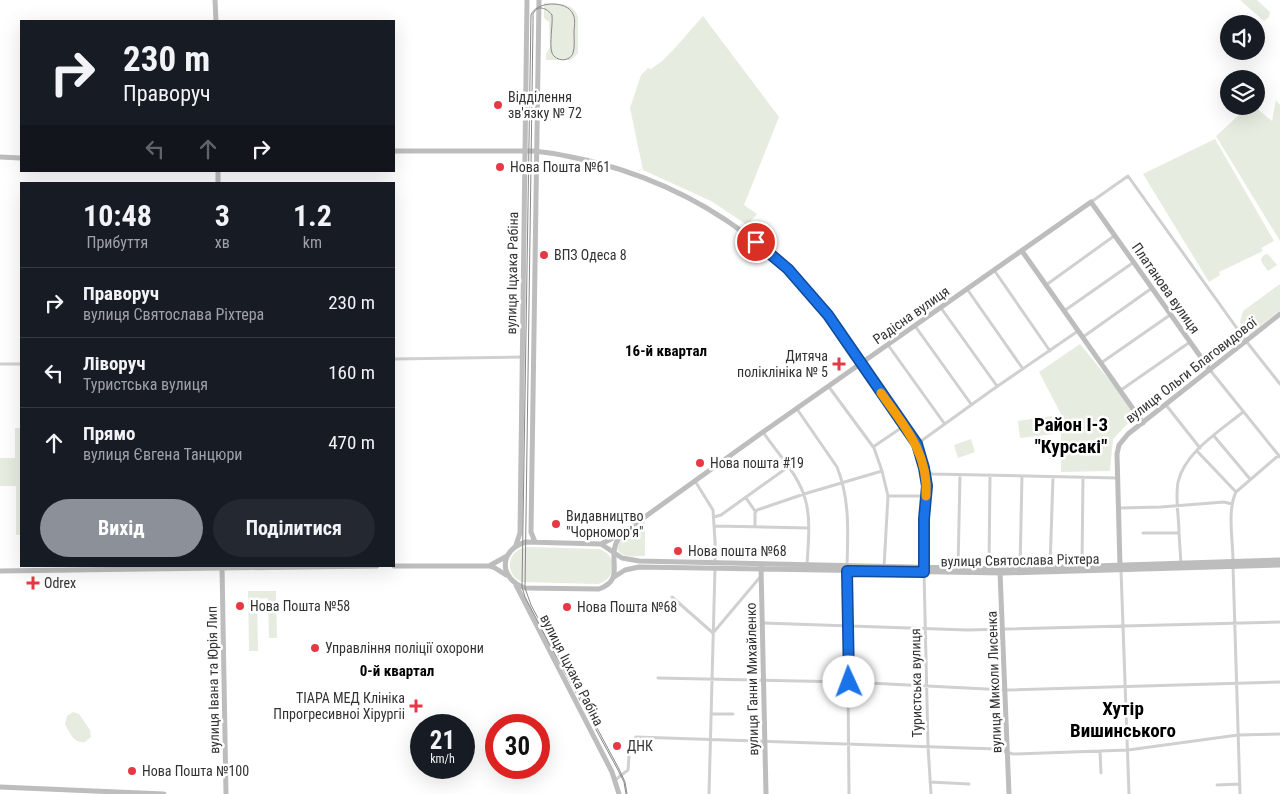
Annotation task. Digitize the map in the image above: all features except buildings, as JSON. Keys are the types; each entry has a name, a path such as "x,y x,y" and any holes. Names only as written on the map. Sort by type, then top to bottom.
{"main road":[{"path":"215,0 216,20"},
{"name":"вулиця Іцхака Рабіна","path":"516,545 520,533 527,0"},
{"name":"вулиця Іцхака Рабіна","path":"535,542 531,532 539,0"},
{"name":"Туристська вулиця","path":"395,151 537,151 588,160 655,182 698,203 738,228 788,269 810,293 839,330 917,444 927,486 924,570"},
{"path":"0,157 20,158"},
{"name":"Радісна вулиця","path":"601,544 621,534 1091,202"},
{"name":"Платанова вулиця","path":"1091,202 1210,370"},
{"path":"1022,251 1142,423"},
{"name":"вулиця Ольги Благовидової","path":"1121,568 1117,454 1119,445 1128,434 1280,314"},
{"path":"614,577 616,563 614,554 616,543 621,534"},
{"path":"489,566 507,555 516,545 526,542 601,544 614,554"},
{"name":"вулиця Святослава Ріхтера","path":"614,554 629,560 761,570 1000,571 1233,564 1280,560"},
{"path":"507,555 505,568 510,580"},
{"name":"вулиця Святослава Ріхтера","path":"761,570 807,565 847,569 884,567 924,570 958,568 1000,571 1082,567 1121,568 1181,564 1280,565"},
{"path":"395,566 489,566 504,572 515,584"},
{"name":"вулиця Святослава Ріхтера","path":"515,584 525,588 536,589 599,589 606,587 614,577 625,570 639,567 715,566"},
{"path":"0,571 222,567"},
{"name":"вулиця Івана та Юрія Лип","path":"222,567 226,794"},
{"name":"вулиця Ганни Михайленко","path":"761,570 766,794"},
{"name":"вулиця Миколи Лисенка","path":"1000,571 1009,794"},
{"name":"вулиця Іцхака Рабіна","path":"515,584 615,780 619,794"},
{"path":"1,787 59,792 164,794"}],"street":[{"path":"1091,202 1128,176 1246,341 1280,384"},
{"path":"1046,285 1115,236"},
{"path":"1064,311 1134,262"},
{"path":"994,270 1050,351"},
{"path":"1082,338 1152,288"},
{"path":"967,289 1023,369"},
{"path":"941,308 997,386"},
{"path":"1101,364 1170,315"},
{"path":"914,326 971,404"},
{"path":"917,444 971,404 1078,331"},
{"path":"1120,390 1190,342"},
{"path":"888,345 944,423"},
{"path":"395,359 523,357"},
{"path":"0,364 20,364"},
{"name":"Платанова вулиця","path":"1210,370 1279,456"},
{"path":"829,387 873,447 882,471 888,496 884,567"},
{"path":"1166,405 1200,448"},
{"path":"797,409 837,467 843,484 848,523 849,794"},
{"path":"1181,564 1178,484 1183,468 1200,448 1243,412"},
{"path":"873,447 904,426"},
{"path":"763,432 788,467 804,494 807,504 807,565"},
{"path":"1214,436 1250,479"},
{"path":"1197,451 1236,492"},
{"path":"1240,794 1232,504 1236,492 1279,456"},
{"path":"714,517 721,515 788,467"},
{"path":"924,468 932,474 1118,478"},
{"path":"755,511 882,471"},
{"path":"958,568 960,475"},
{"path":"988,569 990,475"},
{"path":"1020,569 1022,476"},
{"path":"1050,568 1053,476"},
{"path":"1082,567 1083,477"},
{"path":"695,481 710,503 715,526 709,794"},
{"path":"888,496 926,496"},
{"path":"746,498 755,511 755,527"},
{"path":"1119,508 1224,502 1232,504"},
{"path":"715,526 808,528"},
{"path":"1143,533 1179,533"},
{"name":"вулиця Ольги Благовидової","path":"1121,568 1129,794"},
{"path":"713,634 761,570"},
{"name":"Туристська вулиця","path":"924,570 931,794"},
{"path":"672,597 713,634"},
{"path":"762,624 967,630 1280,622"},
{"path":"658,678 763,682 849,682 1006,690 1280,682"},
{"path":"711,714 733,714"},
{"path":"615,780 628,770 630,742 633,738 997,748 1008,752 1128,750 1238,735 1280,734"},
{"path":"1100,751 1101,773"},
{"path":"930,782 969,784"},
{"path":"1217,785 1240,784"},
{"path":"1,787 3,794"}],"shaded area":[{"path":"1240,0 1257,0 1270,12 1269,17 1265,20 1265,15 1257,15"},
{"path":"544,3 569,6 576,12 578,17 578,53 571,60 546,60 546,54 550,47 549,22 544,18"},
{"path":"703,16 779,117 744,205 757,214 747,225 711,201 643,170 630,108 641,75 648,68 651,69 661,62"},
{"path":"1276,100 1280,105 1280,241 1216,136 1239,115 1265,115 1272,121"},
{"path":"1215,139 1274,241 1261,248 1263,251 1219,272 1220,275 1209,282 1143,174"},
{"path":"1268,254 1277,265 1268,271 1261,259 1264,255"},
{"path":"1280,284 1280,310 1249,335 1240,322 1243,311"},
{"path":"1080,344 1137,414 1113,439 1110,471 1061,472 1061,414 1039,372"},
{"path":"1052,416 1054,434 1020,438 1018,421"},
{"path":"15,428 20,428 20,535 16,535 16,486 0,486 0,458 15,458"},
{"path":"971,439 975,452 958,458 954,445"},
{"path":"645,521 645,556 629,556 619,552 617,549 620,538"},
{"path":"525,547 599,549 610,556 613,567 612,572 609,577 598,584 522,582 512,574 510,563 514,553"},
{"path":"248,591 276,591 277,638 269,638 268,598 257,599 258,651 249,651"},
{"path":"73,712 79,714 90,730 91,737 85,742 75,739 65,724 67,716"}],"tram line":[{"path":"626,794 624,782 618,770 550,645 525,597 522,587 531,15 534,10 539,7 552,4 565,6 573,14 575,21 574,46 573,53 569,58 563,60 554,56 551,45 552,15 542,8 535,11 533,14 525,588 531,605 619,769 625,782 627,794"}],"slow traffic":[{"path":"881,393 917,444 924,468 927,486 926,496"}],"place":[{"name":"Відділення зв'язку № 72","path":"498,105"},
{"name":"Нова Пошта №61","path":"500,167"},
{"name":"ВПЗ Одеса 8","path":"544,255"},
{"name":"Дитяча поліклініка № 5","path":"839,364"},
{"name":"Нова пошта #19","path":"700,463"},
{"name":"Видавництво \"Чорномор'я\"","path":"556,524"},
{"name":"Нова пошта №68","path":"678,551"},
{"name":"Odrex","path":"33,583"},
{"name":"Нова Пошта №58","path":"240,606"},
{"name":"Нова Пошта №68","path":"567,607"},
{"name":"Управління поліції охорони","path":"315,648"},
{"name":"ТІАРА МЕД Клініка Ппрогресивноі Хірургіі","path":"416,706"},
{"name":"ДНК","path":"617,746"},
{"name":"Нова Пошта №100","path":"132,771"}],"district":[{"name":"16-й квартал","path":"666,351"},
{"name":"Район І-3 \"Курсакі\"","path":"1071,435"},
{"name":"0-й квартал","path":"397,671"},
{"name":"Хутір Вишинського","path":"1123,719"}],"route":[{"path":"756,242 788,269 828,315 917,444 924,468 927,486 924,519 924,572 847,571 849,682"}]}
